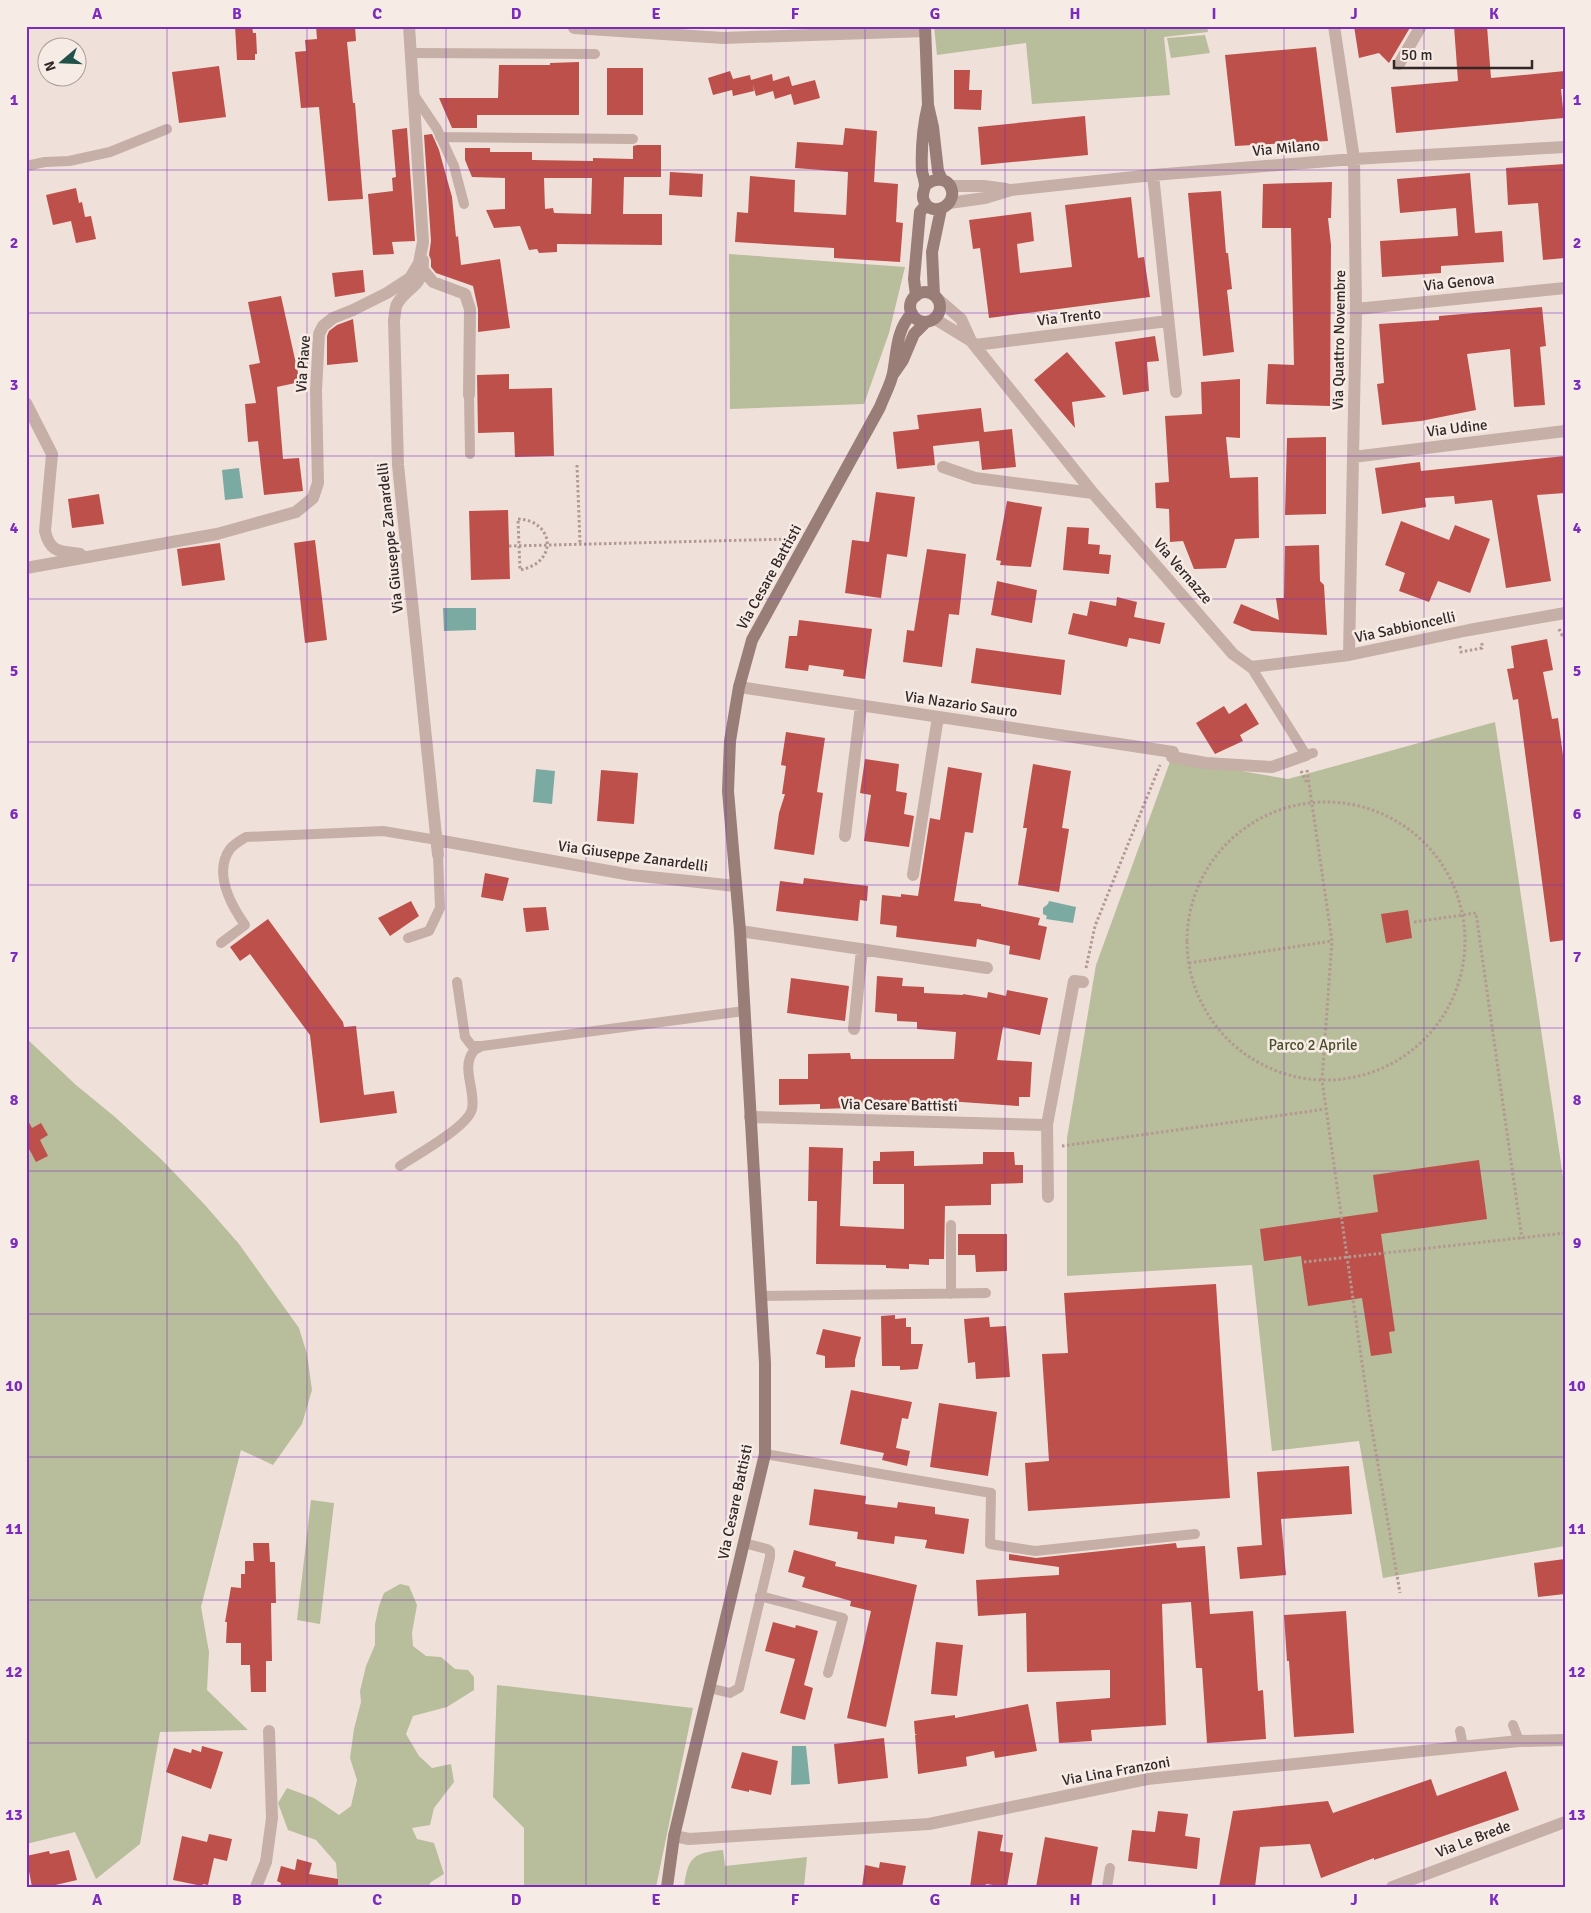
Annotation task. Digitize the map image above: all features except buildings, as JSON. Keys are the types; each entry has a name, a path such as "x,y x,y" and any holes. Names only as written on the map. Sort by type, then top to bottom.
{"street":[{"name":"Via Piave","path":"26,568 217,534 296,512 313,498 318,483 316,391 319,334 323,326 333,318 387,293 410,278 419,263 423,242 409,26"},
{"name":"Via Cesare Battisti","path":"574,26 574,28 723,38 925,29 928,105 933,127 938,171 952,194 945,206 932,252 936,298 940,306 939,313 914,334 903,360 892,375"},
{"name":"Via Quattro Novembre","path":"1334,26 1354,159 1356,309 1349,655"},
{"path":"1400,64 1421,26"},
{"name":"Via Cesare Battisti","path":"667,1887 674,1836 765,1454 765,1363 740,931 728,791 730,741 739,688 752,640 880,407 892,375 897,343 903,325 912,313 911,304 916,296 914,279 920,212 926,204 923,196 925,186 922,171 924,128 928,105"},
{"name":"Via Milano","path":"945,206 985,198 1011,190 1153,175 1354,159 1565,147"},
{"path":"1153,175 1176,392"},
{"path":"925,186 936,179 946,183"},
{"name":"Via Milano","path":"946,183 1011,190"},
{"path":"926,204 931,208 945,206"},
{"path":"423,242 423,270 434,282 465,294 468,302 470,309 469,395"},
{"name":"Via Giuseppe Zanardelli","path":"423,270 421,279 396,304 394,320 398,465 438,855"},
{"name":"Via Genova","path":"1356,309 1565,288"},
{"path":"916,296 928,293 936,298"},
{"name":"Via Vernazze","path":"936,298 961,319 973,343 1093,493 1234,654 1251,668"},
{"path":"912,313 916,319 922,322 931,320"},
{"name":"Via Vernazze","path":"931,320 973,343"},
{"name":"Via Trento","path":"973,343 1168,321"},
{"name":"Via Piave","path":"26,403 52,454 45,531 48,542 56,550 92,556"},
{"name":"Via Udine","path":"1353,457 1565,431"},
{"path":"943,467 975,478 1093,493"},
{"name":"Via Sabbioncelli","path":"1251,668 1349,655 1470,634 1565,613"},
{"name":"Via Nazario Sauro","path":"739,688 938,717 1169,754 1206,763 1272,767 1309,754"},
{"path":"845,836 861,706"},
{"path":"913,875 938,717"},
{"name":"Via Giuseppe Zanardelli","path":"437,840 631,875 736,886"},
{"path":"740,931 987,968"},
{"path":"854,1029 862,949"},
{"path":"1048,1197 1049,1148 1047,1125 1074,980 1083,982"},
{"name":"Via Cesare Battisti","path":"750,1117 1047,1125"},
{"path":"256,1887 266,1862 272,1818 269,1731"},
{"name":"Via Lina Franzoni","path":"674,1836 689,1839 929,1824 1148,1779 1519,1740 1565,1740"},
{"name":"Via Le Brede","path":"1392,1887 1417,1882 1565,1822"}],"lane":[{"path":"410,53 595,54"},
{"path":"414,95 440,137 454,166 464,204"},
{"path":"26,166 45,162 69,161 110,152 167,129"},
{"path":"440,137 633,139"},
{"path":"469,395 470,454"},
{"path":"1251,668 1309,754"},
{"path":"221,943 245,926 233,908 225,885 224,865 230,849 246,837 383,831 437,840"},
{"path":"408,938 429,931 440,908 438,855"},
{"path":"457,982 465,1037 472,1046 744,1011"},
{"path":"400,1166 463,1125 472,1110 472,1086 468,1067 472,1052 482,1046"},
{"path":"951,1225 951,1294"},
{"path":"761,1296 986,1293"},
{"path":"765,1454 991,1493 990,1544 1035,1551 1195,1534"},
{"path":"709,1688 730,1693 739,1688 770,1551 744,1544"},
{"path":"760,1596 842,1618 828,1673"},
{"path":"1512,1725 1519,1740"},
{"path":"1460,1731 1463,1746"},
{"path":"1107,1887 1110,1868"}],"path":[{"path":"577,465 580,543"},
{"path":"518,519 530,521 538,526 544,533 548,545 546,554 540,562 530,568 520,570 518,519"},
{"path":"509,546 808,539"},
{"path":"1461,652 1482,648"},
{"path":"1083,982 1095,926 1169,754"},
{"path":"1309,754 1312,802 1332,941 1322,1080 1369,1412 1400,1593"},
{"path":"1312,802 1347,803 1388,816 1426,843 1441,863 1456,892 1463,915 1464,957 1454,996 1438,1024 1418,1046 1397,1061 1377,1071 1349,1079 1322,1080 1295,1077 1267,1067 1243,1052 1220,1031 1202,1004 1189,963 1189,920 1197,889 1214,859 1226,844 1245,828 1286,808 1312,802"},
{"path":"1414,922 1476,913 1522,1239"},
{"path":"1189,963 1332,941"},
{"path":"1049,1148 1326,1109"},
{"path":"1304,1262 1565,1233"}],"green space":[{"path":"934,26 1207,26 1208,32 1164,37 1170,95 1032,104 1026,43 937,55"},
{"path":"1205,35 1210,53 1171,58 1167,38"},
{"path":"729,254 905,267 889,333 864,404 730,409"},
{"name":"Parco 2 Aprile","path":"1495,722 1565,1190 1565,1546 1383,1578 1359,1441 1272,1451 1252,1265 1067,1276 1067,1138 1096,965 1171,759 1288,779"},
{"path":"26,1038 76,1085 115,1117 162,1160 239,1244 299,1328 307,1354 312,1390 302,1424 273,1465 241,1450 201,1607 209,1652 207,1690 248,1730 160,1732 140,1844 96,1879 75,1832 26,1844"},
{"path":"311,1500 334,1503 320,1624 297,1620"},
{"path":"400,1584 409,1586 417,1605 412,1633 413,1646 426,1656 441,1657 455,1669 468,1670 474,1677 474,1690 447,1707 413,1716 406,1734 419,1756 432,1768 451,1764 454,1782 434,1808 430,1825 412,1828 417,1839 434,1843 444,1874 431,1882 428,1887 338,1887 336,1863 316,1840 288,1830 278,1803 287,1788 314,1798 339,1815 351,1806 357,1780 350,1758 354,1729 361,1702 360,1691 366,1666 375,1645 375,1624 379,1606 384,1593"},
{"path":"497,1685 693,1708 656,1887 524,1887 524,1828 493,1797"},
{"path":"723,1850 725,1866 807,1857 804,1887 684,1887 690,1863 694,1858 705,1853"}],"water":[{"path":"239,468 243,498 225,500 222,470"},
{"path":"443,608 476,608 476,630 444,631"},
{"path":"536,769 555,771 552,804 533,802"},
{"path":"1049,901 1076,907 1073,923 1046,919 1047,916 1043,914 1043,908"},
{"path":"792,1746 806,1746 810,1784 791,1785"}]}
